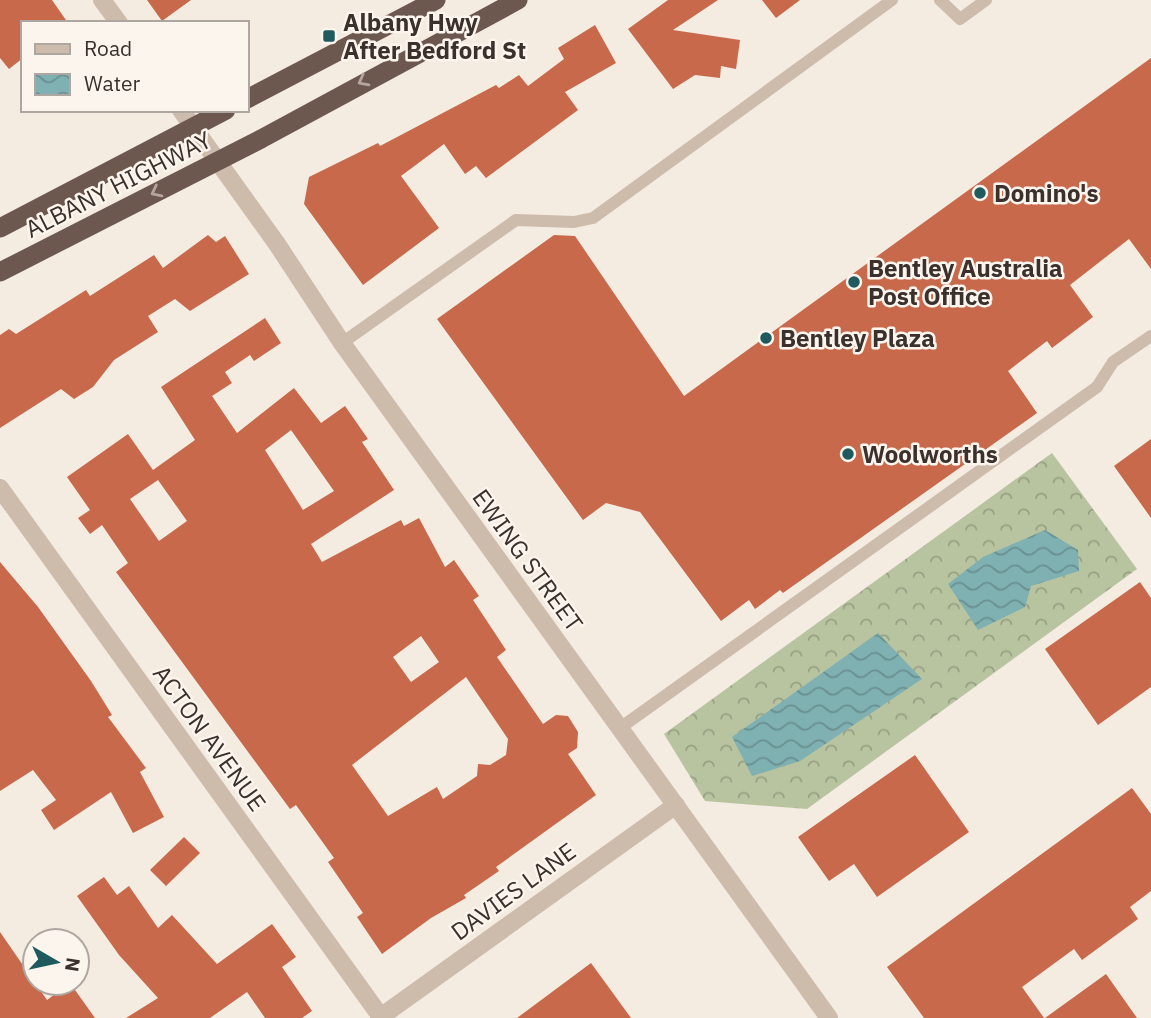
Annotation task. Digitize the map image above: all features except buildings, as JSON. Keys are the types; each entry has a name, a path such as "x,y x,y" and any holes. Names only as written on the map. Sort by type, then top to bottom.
{"highway":[{"path":"248,98 436,0"},
{"name":"ALBANY HIGHWAY","path":"0,272 217,161 518,0"},
{"name":"ALBANY HIGHWAY","path":"0,228 222,112"}],"street":[{"path":"102,0 117,21"},
{"name":"EWING STREET","path":"182,112 277,244 342,343 829,1018"},
{"name":"ACTON AVENUE","path":"0,488 380,1017"},
{"name":"DAVIES LANE","path":"380,1017 676,805"}],"lane":[{"path":"342,343 516,220 574,222 593,218 892,0"},
{"path":"940,0 960,19 986,0"},
{"path":"620,728 1097,387 1113,362 1151,335"}],"green space":[{"path":"1052,453 1137,569 807,809 705,801 664,734"}],"water":[{"path":"1045,530 1078,550 1079,571 1031,586 1025,607 978,630 948,584 983,557"},
{"path":"878,633 922,679 800,761 752,776 732,737"}],"place":[{"name":"Albany Hwy After Bedford St","path":"329,36"},
{"name":"Domino's","path":"980,193"},
{"name":"Bentley Australia Post Office","path":"854,282"},
{"name":"Bentley Plaza","path":"766,338"},
{"name":"Woolworths","path":"848,454"}]}
